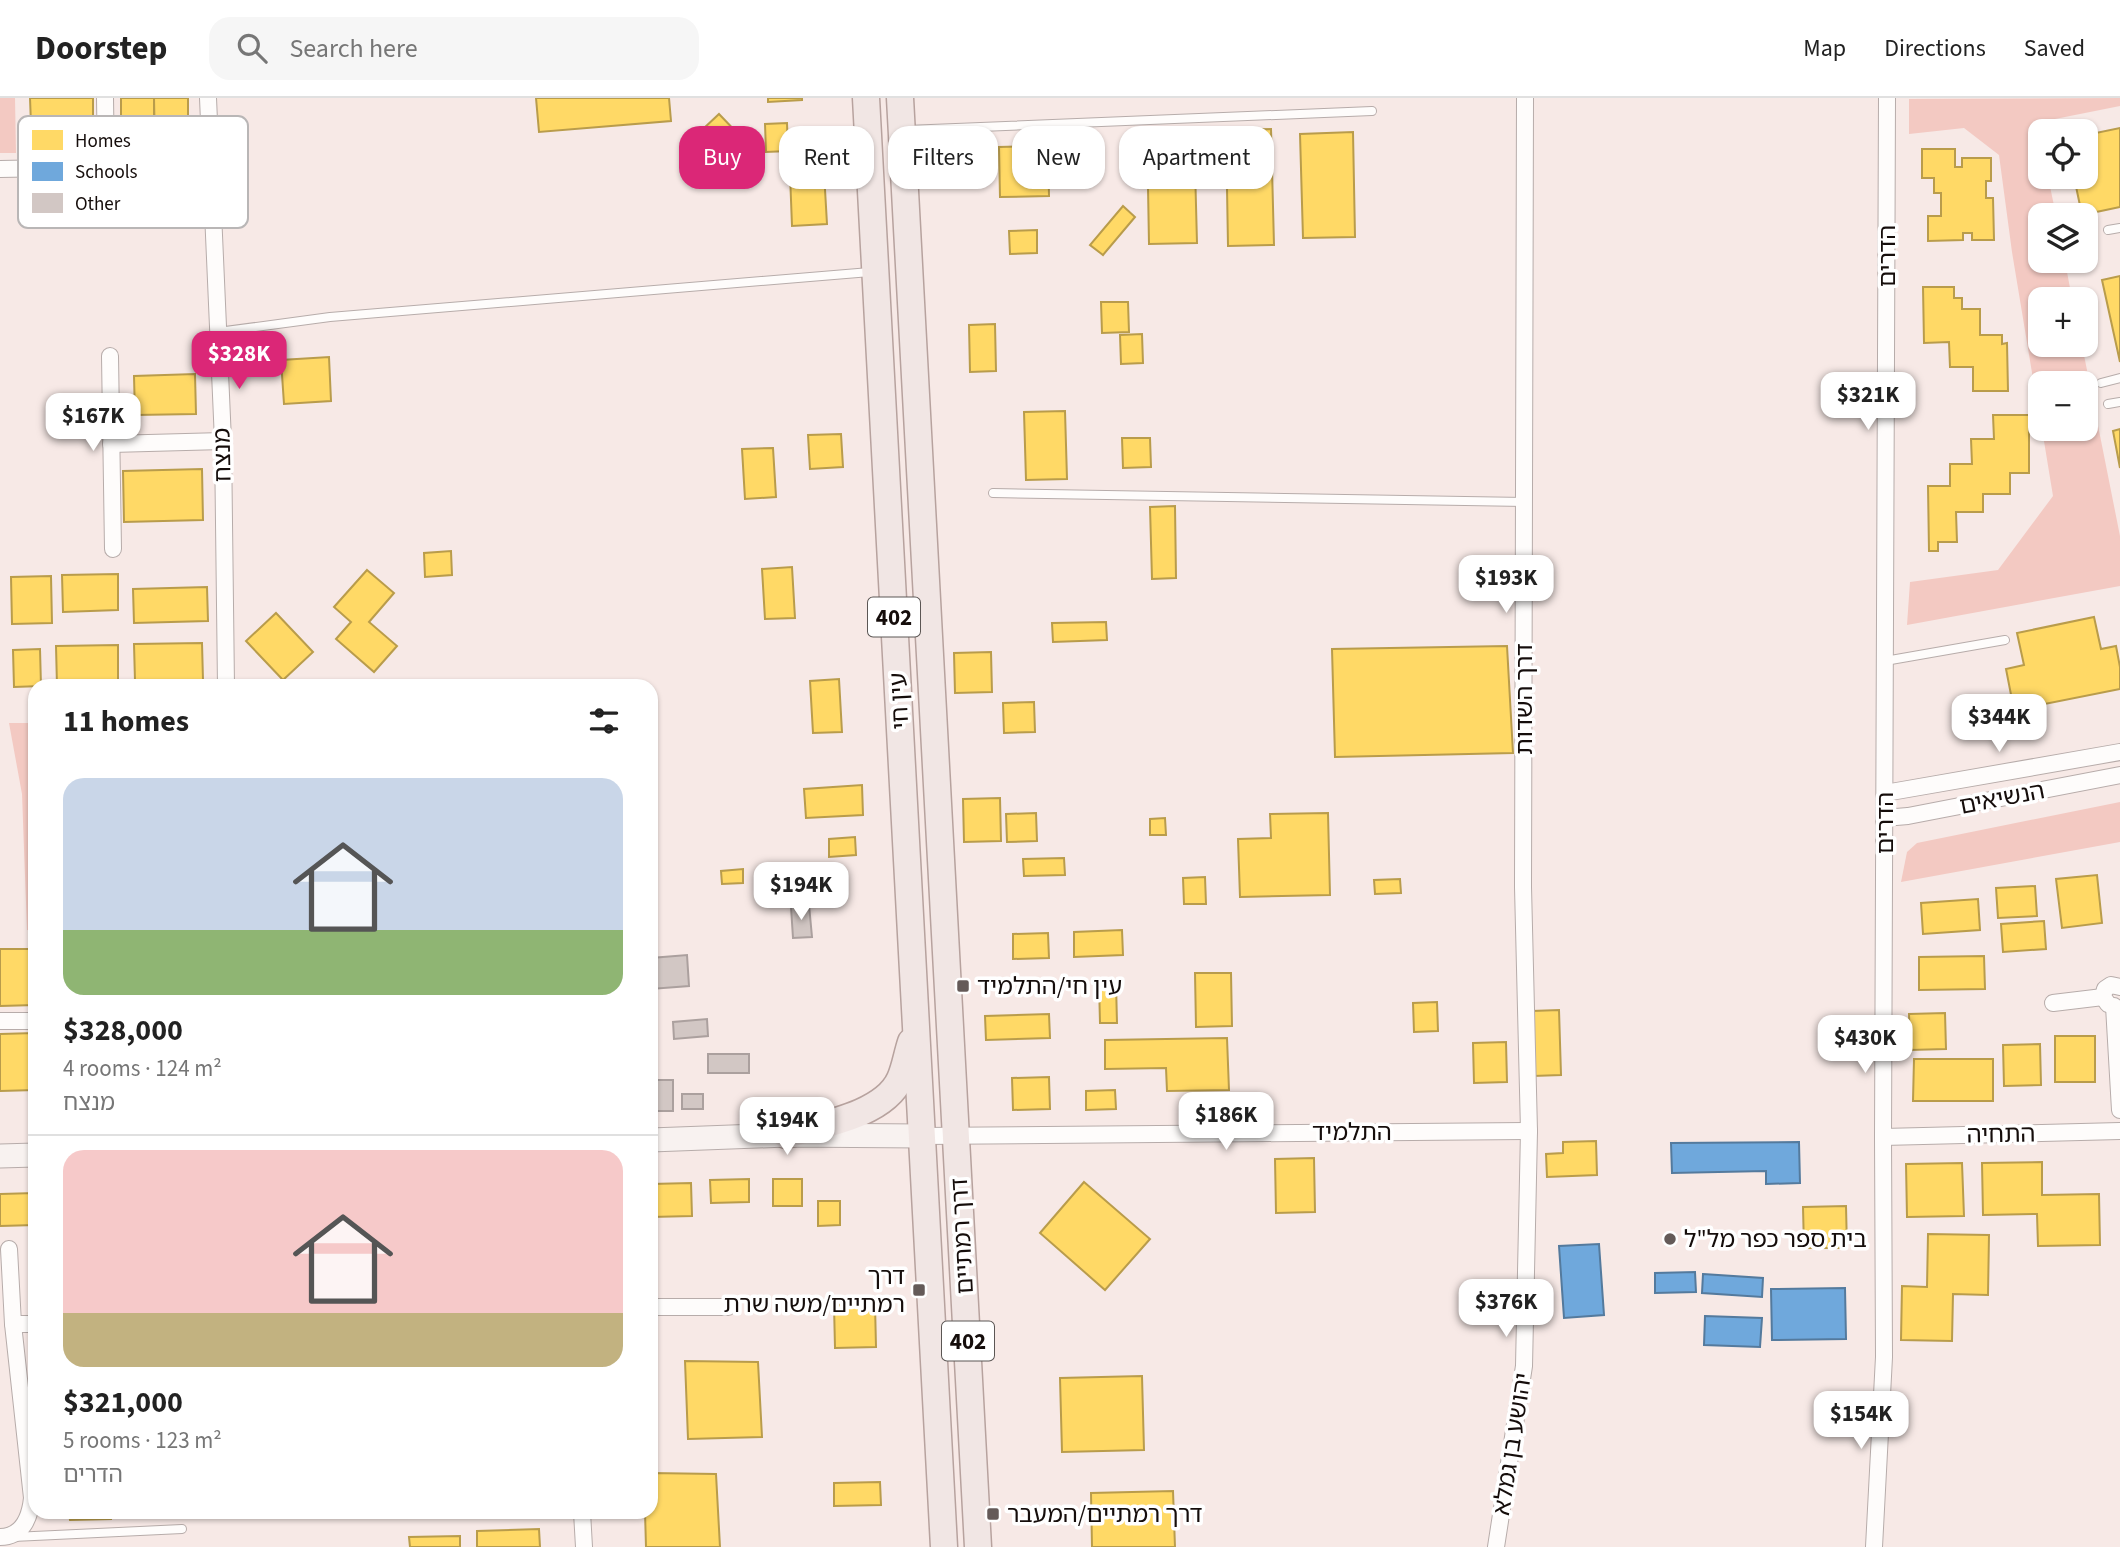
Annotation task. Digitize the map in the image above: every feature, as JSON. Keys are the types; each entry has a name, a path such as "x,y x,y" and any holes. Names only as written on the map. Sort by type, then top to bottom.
{"main road":[{"name":"עין חי","path":"866,98 922,1136"},
{"name":"עין חי","path":"900,98 902,126"},
{"name":"עין חי","path":"905,189 957,1135"},
{"path":"786,1135 843,1119 876,1106 899,1081 916,1024"},
{"name":"דרך רמתיים","path":"957,1135 978,1547"},
{"name":"דרך רמתיים","path":"922,1136 944,1547"}],"street":[{"path":"105,98 105,116"},
{"name":"מנצח","path":"208,98 209,116"},
{"name":"דרך השדות","path":"1525,98 1523,887 1529,1131"},
{"name":"הדרים","path":"1874,1547 1884,1357 1887,98"},
{"path":"0,169 18,168"},
{"name":"מנצח","path":"214,228 223,441 226,679"},
{"path":"110,356 113,549"},
{"path":"111,444 223,441"},
{"name":"הנשיאים","path":"1885,793 2120,752"},
{"name":"הנשיאים","path":"1884,818 1908,816 2120,775"},
{"path":"2120,988 2115,985 2108,986 2103,991 2112,1002 2120,1110"},
{"path":"2053,1003 2112,1002"},
{"path":"0,1021 28,1021"},
{"name":"התלמיד","path":"922,1136 1529,1131"},
{"name":"יהושע בן גמלא","path":"1496,1547 1524,1366 1529,1131"},
{"name":"התחיה","path":"1883,1137 2120,1131"},
{"path":"658,1140 786,1135 922,1136"},
{"path":"0,1156 28,1155"},
{"path":"9,1249 13,1324 28,1461"},
{"path":"658,1307 728,1307"},
{"path":"13,1324 28,1324"},
{"path":"3,1537 22,1529 28,1518"},
{"path":"582,1519 584,1547"}],"lane":[{"path":"998,126 1372,111"},
{"path":"2108,230 2120,228"},
{"path":"218,332 330,317 876,272"},
{"path":"2101,383 2120,379"},
{"path":"2108,404 2120,402"},
{"path":"993,492 1525,502"},
{"path":"1885,662 2004,640"},
{"path":"3,1537 182,1529"}],"shaded area":[{"path":"0,98 15,98 16,153 0,153"},
{"path":"2120,98 2120,106 2055,119 2028,119 2028,189 2051,189 2053,203 2028,203 2028,273 2067,273 2070,287 2028,287 2028,349 1999,155 1964,128 1909,134 1909,99"},
{"path":"2029,357 2084,357 2087,371 2032,371"},
{"path":"2098,425 2120,536 2120,586 1907,625 1910,582 1998,570 2053,496 2044,441 2098,441"},
{"path":"9,723 28,723 28,930 27,930 22,794"},
{"path":"2120,802 2120,842 1901,882 1907,852 1917,843"}],"building: Homes":[{"path":"30,98 93,98 93,116 31,116"},
{"path":"121,98 154,98 154,116 121,116"},
{"path":"154,98 188,98 188,116 154,116"},
{"path":"536,98 669,98 671,121 539,132"},
{"path":"768,98 802,98 802,100 768,102"},
{"path":"719,114 730,126 706,126"},
{"path":"787,123 787,126 779,126 779,151 766,152 765,124"},
{"path":"2120,128 2120,207 2098,212 2098,203 2079,203 2077,189 2098,189 2098,133"},
{"path":"1353,132 1355,237 1303,238 1300,134"},
{"path":"999,147 1012,147 1012,189 1049,189 1049,196 1000,197"},
{"path":"1922,149 1955,149 1955,167 1962,167 1962,158 1991,158 1991,181 1986,181 1986,198 1993,198 1994,240 1972,240 1972,233 1963,233 1963,240 1928,241 1928,216 1941,216 1941,193 1934,193 1934,178 1922,178"},
{"path":"791,189 825,189 827,224 792,226"},
{"path":"1148,189 1196,189 1197,243 1149,244"},
{"path":"1227,189 1273,189 1274,245 1228,246"},
{"path":"1123,206 1135,217 1103,255 1090,245"},
{"path":"1037,230 1037,253 1010,254 1009,231"},
{"path":"2120,276 2120,362 2102,280"},
{"path":"1923,287 1954,287 1954,298 1962,298 1962,309 1980,309 1980,335 2002,335 2002,344 2007,343 2008,391 1973,391 1973,367 1950,367 1949,342 1924,343"},
{"path":"1101,302 1128,302 1129,332 1102,333"},
{"path":"995,324 996,371 970,372 969,325"},
{"path":"1142,334 1143,363 1121,364 1120,335"},
{"path":"329,357 331,401 284,404 281,360"},
{"path":"195,374 196,414 135,415 134,376"},
{"path":"1065,411 1067,479 1026,480 1024,412"},
{"path":"1993,415 2028,415 2029,473 2010,473 2010,494 1983,494 1983,512 1956,512 1957,542 1938,542 1938,551 1929,551 1928,486 1950,486 1950,464 1972,464 1971,439 1994,439"},
{"path":"2120,429 2120,468 2113,431"},
{"path":"841,434 843,467 810,469 808,435"},
{"path":"1122,438 1150,438 1151,467 1123,468"},
{"path":"773,448 776,497 745,499 742,449"},
{"path":"202,469 203,520 124,522 123,471"},
{"path":"1175,506 1176,578 1152,579 1150,507"},
{"path":"451,551 452,575 425,577 424,553"},
{"path":"792,567 795,618 765,619 762,569"},
{"path":"367,570 394,593 369,622 397,646 374,672 336,639 351,622 334,607"},
{"path":"118,574 118,610 63,612 62,575"},
{"path":"51,576 52,623 12,624 11,577"},
{"path":"207,587 208,621 134,623 133,589"},
{"path":"276,613 313,652 282,679 246,641"},
{"path":"2094,617 2101,649 2116,646 2120,689 2014,710 2006,669 2024,665 2017,633"},
{"path":"1106,622 1107,640 1053,642 1052,623"},
{"path":"202,643 203,679 135,679 134,644"},
{"path":"118,645 118,679 57,679 56,646"},
{"path":"1507,646 1513,753 1335,757 1332,649"},
{"path":"40,649 41,679 28,679 28,686 14,687 13,650"},
{"path":"991,652 992,692 955,693 954,653"},
{"path":"839,679 842,732 813,733 810,681"},
{"path":"1034,702 1035,732 1004,733 1003,703"},
{"path":"862,785 863,815 806,818 804,789"},
{"path":"1000,798 1001,841 964,842 963,799"},
{"path":"1036,813 1037,841 1007,842 1006,814"},
{"path":"1328,813 1330,895 1240,897 1238,839 1271,838 1270,814"},
{"path":"1165,818 1166,835 1150,835 1150,819"},
{"path":"855,837 856,855 829,857 829,839"},
{"path":"1064,858 1065,875 1024,876 1023,859"},
{"path":"743,869 743,883 722,884 721,871"},
{"path":"2097,875 2102,923 2062,928 2056,879"},
{"path":"1205,877 1206,904 1184,904 1183,878"},
{"path":"1400,879 1401,893 1375,894 1374,880"},
{"path":"2035,886 2037,916 1998,918 1996,888"},
{"path":"1978,899 1980,930 1923,934 1921,903"},
{"path":"2044,921 2046,949 2003,952 2001,924"},
{"path":"1122,930 1123,955 1074,957 1074,932"},
{"path":"1048,933 1049,958 1013,959 1013,934"},
{"path":"0,949 28,949 28,1005 0,1006"},
{"path":"1984,956 1985,989 1919,990 1919,957"},
{"path":"1195,973 1231,973 1232,1026 1196,1027"},
{"path":"1099,983 1116,983 1117,1023 1100,1023"},
{"path":"1437,1002 1438,1031 1414,1032 1413,1003"},
{"path":"1559,1010 1561,1075 1533,1076 1532,1011"},
{"path":"1945,1013 1946,1049 1910,1050 1909,1014"},
{"path":"1049,1014 1050,1038 986,1040 985,1016"},
{"path":"28,1033 28,1090 0,1091 0,1034"},
{"path":"2055,1036 2095,1036 2095,1082 2055,1082"},
{"path":"1227,1038 1229,1090 1167,1091 1166,1068 1105,1069 1105,1040"},
{"path":"1506,1042 1507,1082 1474,1083 1473,1043"},
{"path":"2040,1044 2041,1085 2004,1086 2003,1045"},
{"path":"1914,1059 1993,1059 1993,1101 1913,1101"},
{"path":"1049,1077 1050,1109 1013,1110 1012,1078"},
{"path":"1115,1090 1116,1109 1086,1110 1086,1091"},
{"path":"1596,1141 1597,1175 1547,1177 1546,1154 1563,1153 1563,1142"},
{"path":"1314,1158 1315,1212 1276,1213 1275,1159"},
{"path":"2042,1162 2042,1195 2099,1194 2100,1245 2038,1246 2037,1214 1983,1215 1982,1163"},
{"path":"1962,1163 1964,1216 1907,1217 1906,1164"},
{"path":"749,1179 749,1202 711,1203 710,1180"},
{"path":"773,1179 802,1179 802,1206 773,1206"},
{"path":"1084,1182 1150,1239 1105,1290 1040,1233"},
{"path":"691,1183 692,1216 658,1217 658,1184"},
{"path":"28,1193 28,1225 0,1226 0,1194"},
{"path":"818,1201 840,1201 840,1225 818,1226"},
{"path":"1846,1206 1847,1248 1804,1248 1803,1207"},
{"path":"1928,1234 1989,1235 1988,1295 1953,1294 1952,1341 1901,1340 1902,1286 1927,1287"},
{"path":"875,1304 876,1347 835,1348 834,1305"},
{"path":"685,1361 758,1362 762,1437 688,1439"},
{"path":"1142,1376 1144,1450 1062,1452 1060,1378"},
{"path":"658,1473 716,1474 720,1547 646,1547 645,1519 658,1519"},
{"path":"880,1482 881,1505 834,1506 834,1483"},
{"path":"1173,1491 1175,1547 1092,1547 1091,1493"},
{"path":"539,1529 540,1547 477,1547 477,1531"},
{"path":"460,1536 460,1547 410,1547 409,1537"}],"building: Schools":[{"path":"1799,1142 1800,1183 1766,1184 1766,1171 1672,1173 1671,1143"},
{"path":"1599,1244 1604,1315 1564,1318 1559,1246"},
{"path":"1695,1272 1696,1292 1655,1293 1655,1273"},
{"path":"1703,1274 1763,1278 1762,1297 1702,1293"},
{"path":"1845,1288 1846,1339 1772,1340 1771,1289"},
{"path":"1705,1316 1762,1318 1760,1347 1704,1345"}],"building: Other":[{"path":"809,905 812,937 793,938 791,907"},
{"path":"687,955 689,986 658,988 658,957"},
{"path":"707,1019 708,1036 674,1039 673,1022"},
{"path":"708,1054 749,1054 749,1073 708,1073"},
{"path":"658,1080 673,1080 673,1111 658,1111"},
{"path":"682,1094 703,1094 703,1109 682,1109"}],"place":[{"name":"עין חי/התלמיד","path":"963,986"},
{"name":"בית ספר כפר מל\"ל","path":"1670,1239"},
{"name":"דרך רמתיים/משה שרת","path":"919,1290"},
{"name":"דרך רמתיים/המעבר","path":"993,1514"}]}
